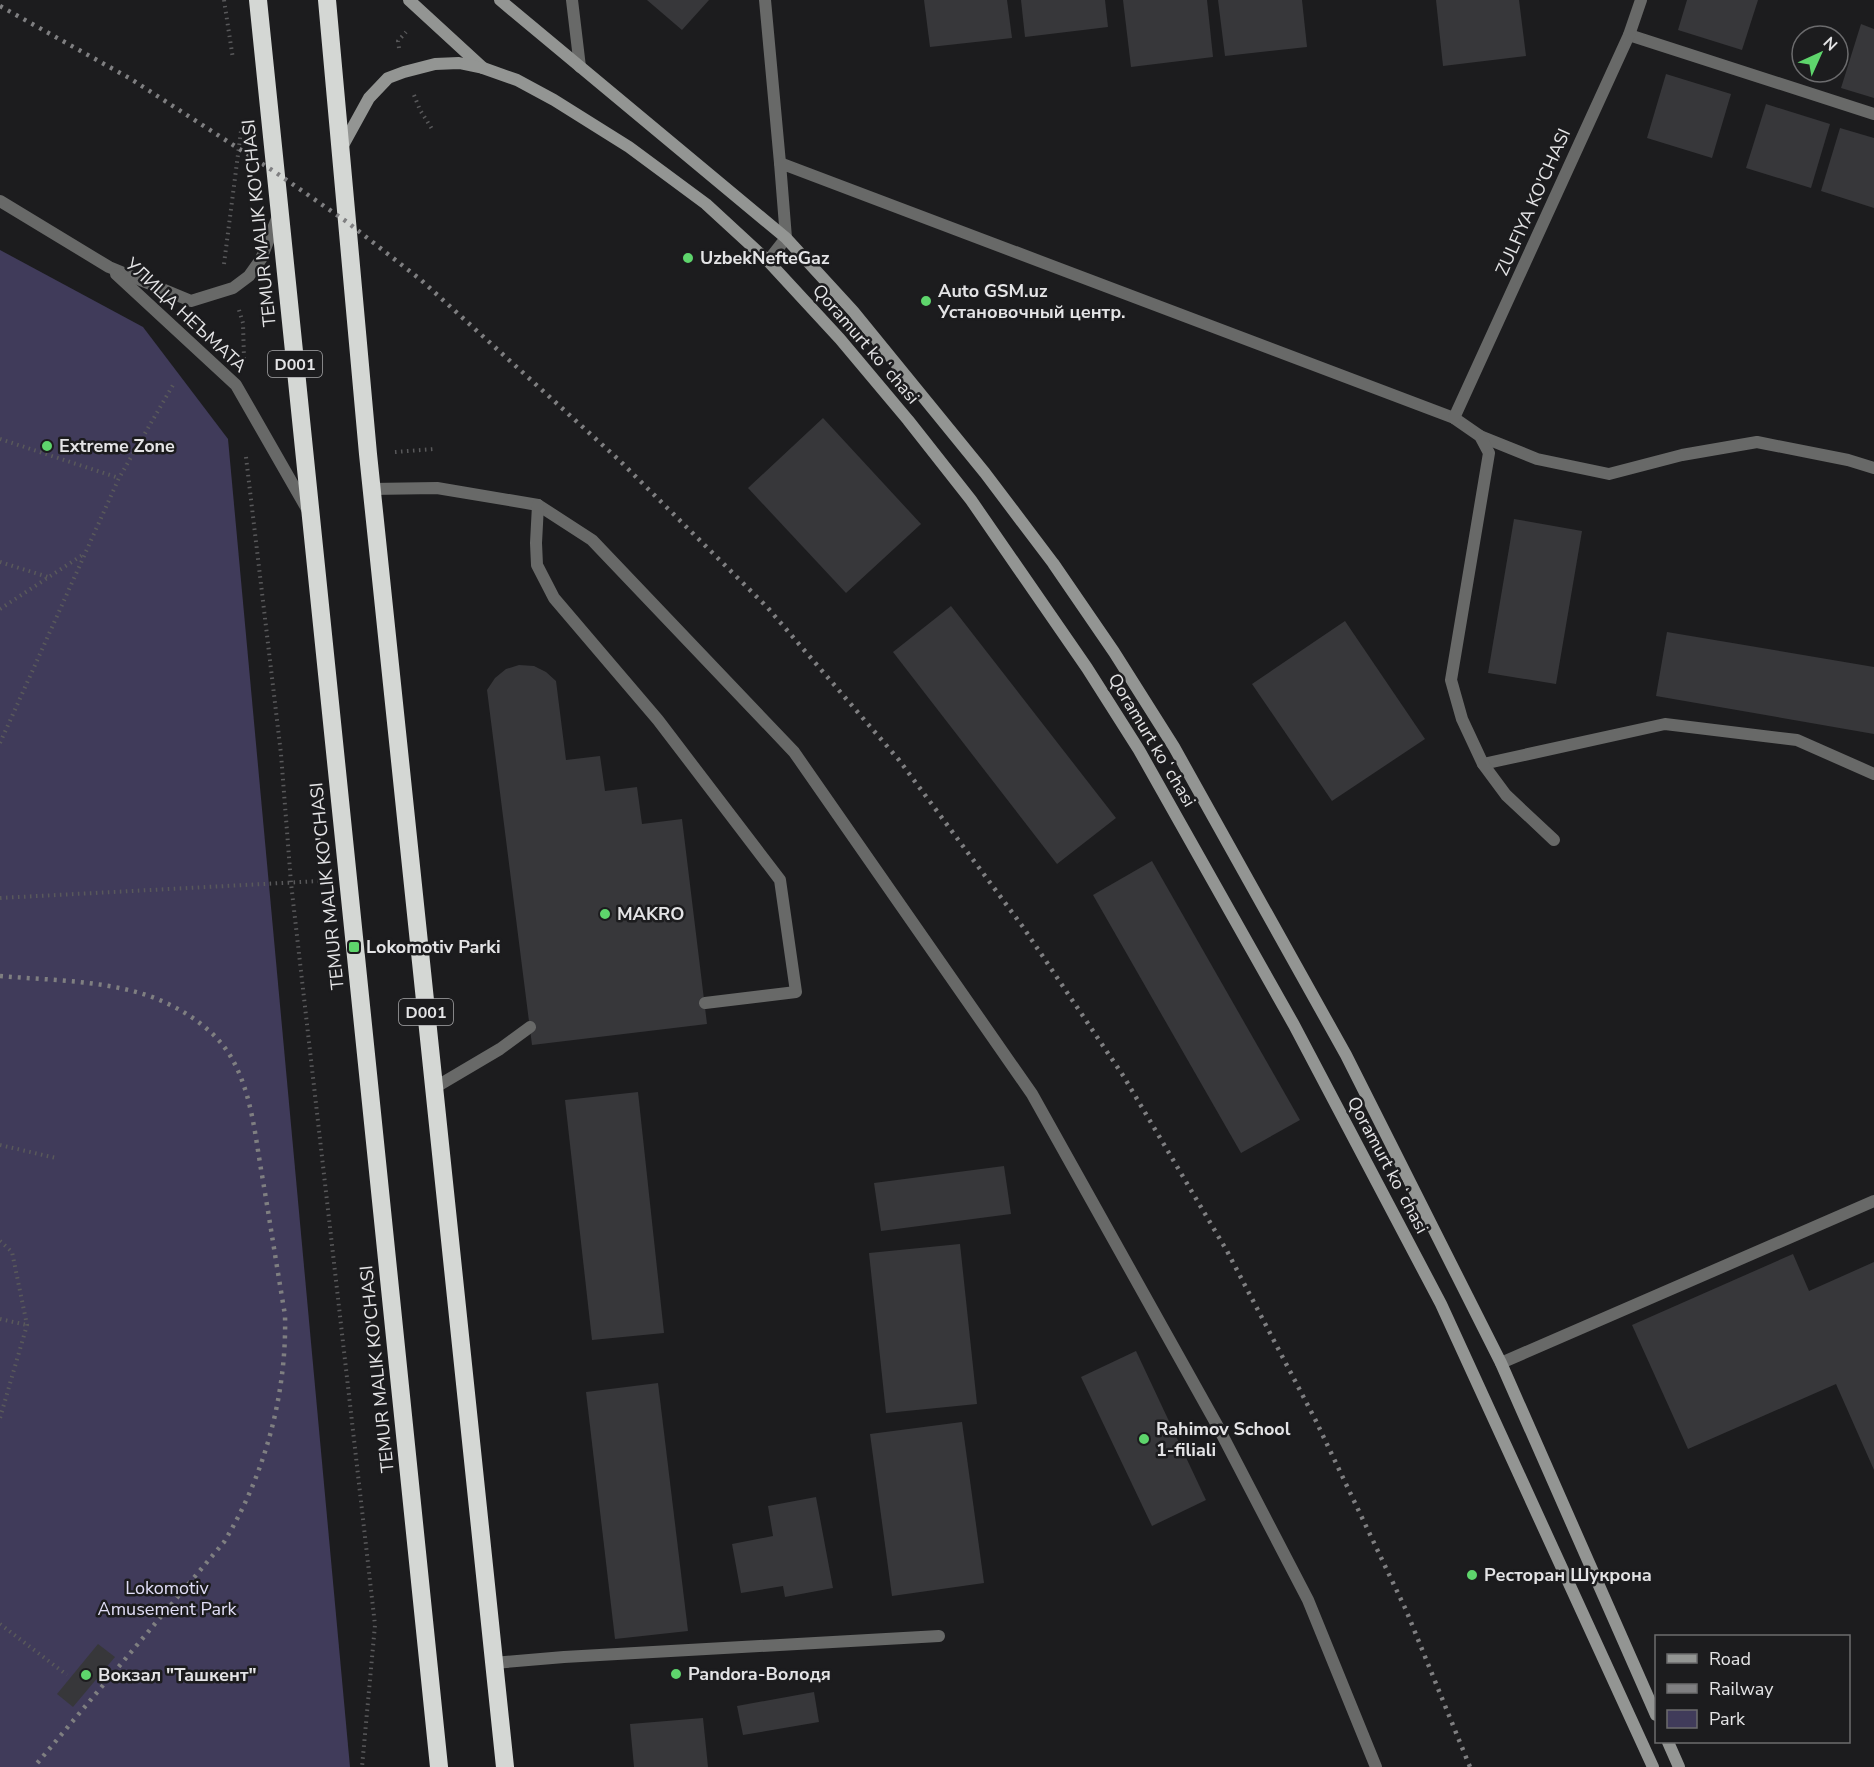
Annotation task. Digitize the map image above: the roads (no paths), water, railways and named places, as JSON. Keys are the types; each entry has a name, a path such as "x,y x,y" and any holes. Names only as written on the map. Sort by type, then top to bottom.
{"highway":[{"name":"TEMUR MALIK KO'CHASI","path":"258,0 439,1767"},
{"name":"D001","path":"327,0 371,489 505,1767"}],"main road":[{"path":"409,0 483,68"},
{"name":"Qoramurt koʻchasi","path":"500,0 786,238 853,311 985,473 1053,563 1114,652 1174,747 1346,1055 1501,1362 1655,1713"},
{"name":"Qoramurt koʻchasi","path":"341,148 369,98 388,78 435,64 459,63 483,68 517,80 555,99 629,147 706,204 768,261 840,339 908,420 971,500 1087,668 1139,750 1294,1024 1441,1304 1653,1767"},
{"path":"1668,1743 1680,1767"}],"street":[{"path":"572,0 580,67"},
{"path":"765,0 786,238 768,261"},
{"name":"ZULFIYA KO'CHASI","path":"1454,418 1629,34 1641,0"},
{"path":"1629,34 1874,114"},
{"path":"780,163 1454,418 1480,436 1537,459 1609,474 1682,455 1757,442 1848,460 1874,468"},
{"name":"УЛИЦА НЕЪМАТА","path":"0,201 109,267 190,301 233,288 249,276 261,259 279,214"},
{"name":"УЛИЦА НЕЪМАТА","path":"109,267 236,384 310,514"},
{"path":"1480,436 1489,453 1451,680 1462,719 1483,764 1506,795 1554,840"},
{"path":"371,489 437,488 538,505 592,540 794,752 1032,1094 1217,1425 1308,1600 1376,1767"},
{"path":"538,505 537,565 554,598 658,720 780,880 796,992 705,1003"},
{"path":"1483,764 1665,724 1797,740 1874,774"},
{"path":"434,1088 500,1049 530,1026"},
{"path":"1501,1362 1874,1201"},
{"path":"494,1663 939,1636"}],"railway":[{"path":"0,6 131,79 275,172 347,222 421,280 619,460 767,607 899,760 1023,927 1124,1077 1227,1251 1315,1419 1406,1610 1470,1767"},
{"path":"0,976 88,983 140,993 179,1009 214,1035 231,1057 238,1071 252,1115 285,1315 282,1374 271,1433 251,1489 224,1542 34,1767"}],"place":[{"name":"UzbekNefteGaz","path":"688,258"},
{"name":"Auto GSM.uz Установочный центр.","path":"926,301"},
{"name":"Extreme Zone","path":"47,446"},
{"name":"MAKRO","path":"605,914"},
{"name":"Lokomotiv Parki","path":"354,947"},
{"name":"Rahimov School 1-filiali","path":"1144,1439"},
{"name":"Ресторан Шукрона","path":"1472,1575"},
{"name":"Pandora-Володя","path":"676,1674"},
{"name":"Вокзал \"Ташкент\"","path":"86,1675"}],"park label":[{"name":"Lokomotiv Amusement Park","path":"167,1598"}]}
